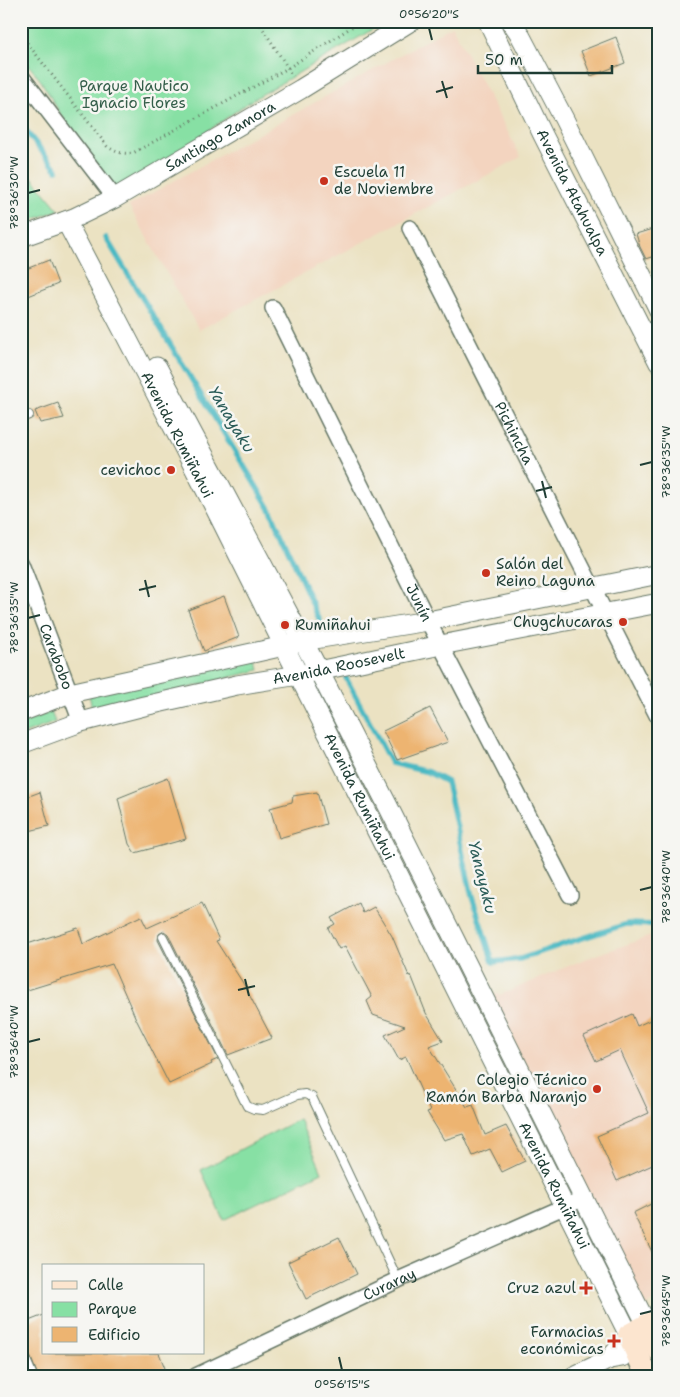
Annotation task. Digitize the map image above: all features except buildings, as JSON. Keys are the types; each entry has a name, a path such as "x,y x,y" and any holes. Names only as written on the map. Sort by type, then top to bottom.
{"main road":[{"name":"Avenida Rumiñahui","path":"645,1326 653,1349 646,1376"}],"street":[{"name":"Santiago Zamora","path":"21,237 72,218 112,199 301,89 411,21"},
{"name":"Avenida Atahualpa","path":"488,21 659,363"},
{"name":"Avenida Atahualpa","path":"511,21 564,118 659,310"},
{"path":"21,76 112,199"},
{"name":"Avenida Rumiñahui","path":"72,218 222,507 284,646 564,1206 645,1326"},
{"name":"Pichincha","path":"410,228 659,719"},
{"name":"Junín","path":"273,308 428,621 570,896"},
{"name":"Avenida Rumiñahui","path":"222,507 319,671 584,1198 645,1326"},
{"name":"Carabobo","path":"21,564 81,722"},
{"name":"Avenida Roosevelt","path":"21,712 70,693 302,641 428,621 659,574"},
{"name":"Avenida Roosevelt","path":"21,744 81,722 237,685 299,675 659,602"},
{"path":"355,632 364,661"},
{"path":"370,818 389,808"},
{"path":"438,954 457,944"},
{"path":"496,1069 515,1060"},
{"name":"Curaray","path":"196,1376 398,1280 584,1198"},
{"path":"610,1359 645,1326"},
{"path":"574,1376 610,1359 653,1349"},
{"path":"21,1362 27,1376"}],"lane":[{"path":"21,418 30,415"},
{"path":"163,937 247,1106 263,1110 297,1094 312,1097 398,1280"}],"path":[{"path":"166,21 169,23 223,21"},
{"path":"258,21 301,89"},
{"path":"21,35 107,146 119,153 133,153 288,68 360,21"}],"shaded area":[{"name":"Escuela 11 de Noviembre","path":"452,26 521,157 199,330 129,206"},
{"name":"Colegio Técnico Ramón Barba Naranjo","path":"654,935 659,945 659,1300 645,1306 488,993 500,995 585,959"}],"green space":[{"name":"Parque Nautico Ignacio Flores","path":"21,21 387,21 249,102 110,201 41,81 21,55"},
{"path":"21,164 59,210 21,224"},
{"path":"256,658 259,670 93,712 89,695"},
{"path":"51,712 55,722 21,735 21,724"},
{"path":"299,1119 322,1172 224,1220 201,1170"}],"waterway":[{"name":"Yanayaku","path":"21,125 57,170"},
{"name":"Yanayaku","path":"106,238 270,509 320,621"},
{"name":"Yanayaku","path":"346,678 391,763 428,772 447,782 472,897 493,962 520,959 627,924 659,925"}],"place":[{"name":"Escuela 11 de Noviembre","path":"324,181"},
{"name":"cevichoc","path":"171,470"},
{"name":"Salón del Reino Laguna","path":"486,573"},
{"name":"Chugchucaras","path":"623,622"},
{"name":"Rumiñahui","path":"285,625"},
{"name":"Colegio Técnico Ramón Barba Naranjo","path":"597,1089"},
{"name":"Cruz azul","path":"586,1288"},
{"name":"Farmacias económicas","path":"614,1341"}]}
